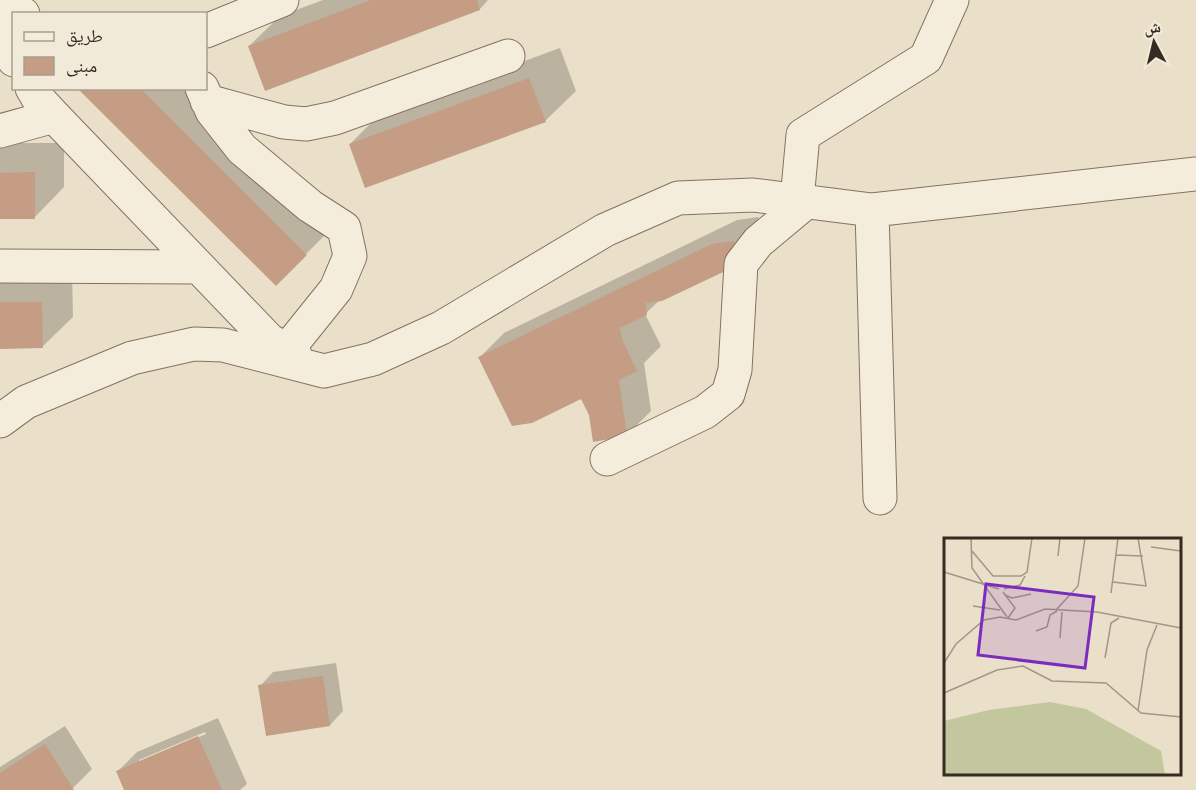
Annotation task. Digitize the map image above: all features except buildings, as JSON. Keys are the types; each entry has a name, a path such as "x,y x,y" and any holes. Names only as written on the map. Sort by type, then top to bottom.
{"street":[{"path":"207,31 282,0"},
{"path":"607,459 705,412 728,394 735,370 741,264 758,242 801,201 803,135 926,58 952,0"},
{"path":"0,8 15,12"},
{"path":"0,39 12,57"},
{"path":"205,95 284,122 306,124 335,118 508,56"},
{"path":"33,90 54,116 269,340 324,371"},
{"path":"205,95 212,111 242,149 310,206 344,228 350,256 336,289 286,350"},
{"path":"0,131 54,116"},
{"path":"0,421 26,402 132,358 194,344 223,345 324,371 373,359 441,328 605,230 678,198 753,195 872,210 1196,174"},
{"path":"872,210 880,498"},
{"path":"0,266 199,267"}]}
